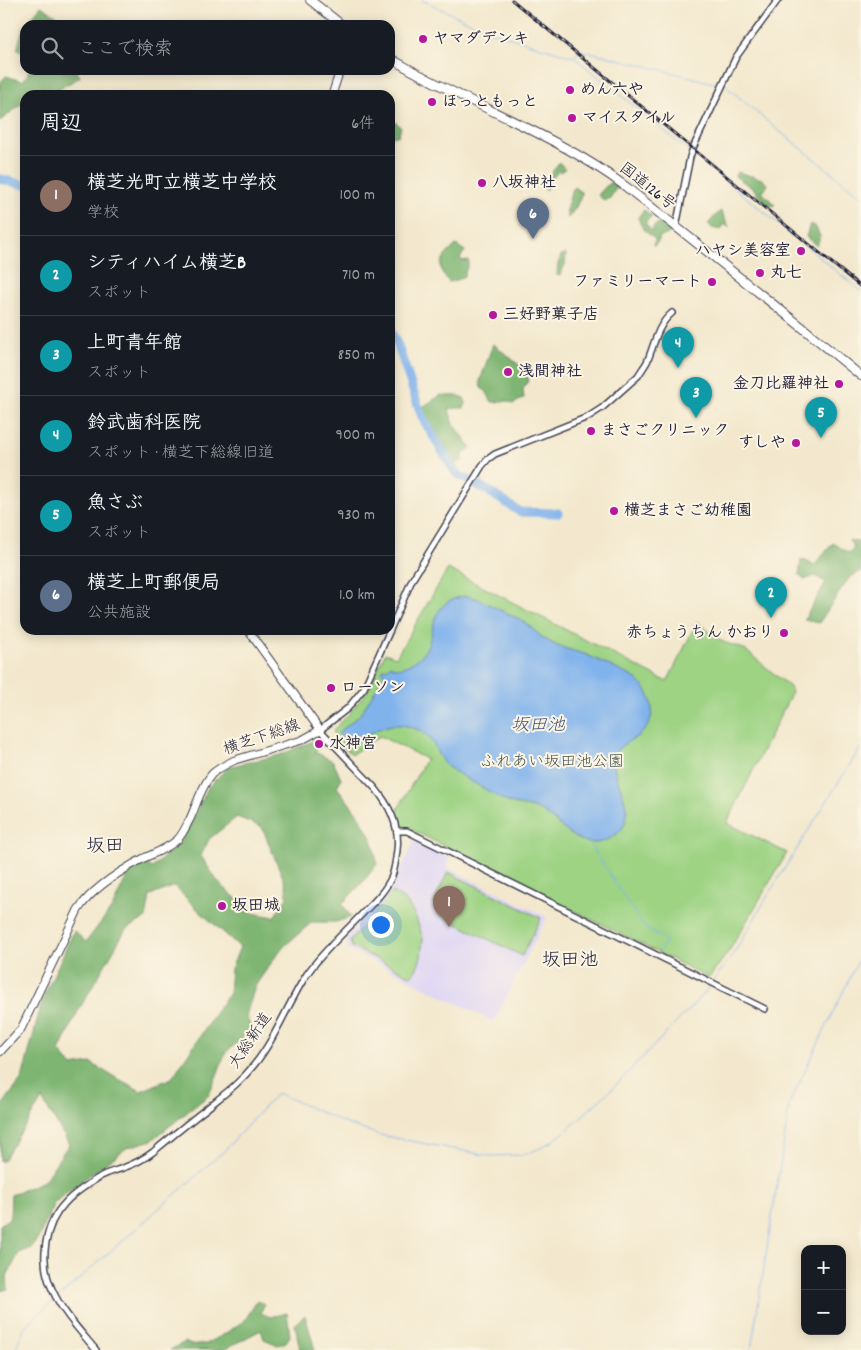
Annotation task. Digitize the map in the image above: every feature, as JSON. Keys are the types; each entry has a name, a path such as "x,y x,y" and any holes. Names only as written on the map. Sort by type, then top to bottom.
{"highway":[{"path":"310,0 336,20"},
{"name":"国道126号","path":"395,61 417,74 573,152 623,184 861,376"}],"main road":[{"path":"334,90 338,75"},
{"name":"横芝下総線","path":"0,1052 21,1030 83,902 130,866 169,846 178,838 187,824 206,783 212,774 224,765 234,760 302,740 320,730 252,635"}],"street":[{"path":"676,227 693,150 736,57 778,0"},
{"path":"395,619 412,580 488,459 495,454 588,417 602,408 638,376 646,363 662,324 672,313"},
{"path":"320,730 348,708 364,688 388,635"},
{"name":"大総新道","path":"96,1350 64,1310 51,1288 45,1267 45,1250 54,1218 64,1203 100,1176 140,1161 242,1079 255,1064 269,1042 307,974 331,945 377,899 386,888 392,876 398,845 393,816 376,788 320,730"},
{"path":"397,832 407,831 765,1009"}],"shaded area":[{"path":"415,840 450,858 446,867 547,917 494,1022 348,949 346,938 390,891"}],"green space":[{"path":"41,6 64,20 30,20"},
{"path":"20,39 20,51 17,50"},
{"path":"79,75 80,77 54,90 20,90 20,105 0,121 0,83 6,76 22,81 27,76"},
{"path":"395,123 401,127 398,136 395,136"},
{"path":"559,162 565,169 560,172 558,170 547,184 548,187 545,190 544,185"},
{"path":"737,172 762,179 768,185 761,191 775,205 769,206 759,197 755,190 735,176"},
{"path":"610,182 617,187 610,198 605,201 598,195"},
{"path":"574,187 582,193 576,207 568,218 567,207"},
{"path":"644,210 652,216 646,221 651,231 659,223 671,232 659,237 659,241 654,246 653,244 656,240 647,233 639,221 638,217"},
{"path":"721,211 729,227 723,224 721,230 712,228 708,224"},
{"path":"810,224 815,226 820,236 817,246 806,237"},
{"path":"456,245 465,251 460,258 463,261 469,261 464,276 449,282 444,276 441,267 444,258"},
{"path":"566,254 565,264 560,276 557,275 561,255"},
{"path":"493,344 528,372 528,381 523,389 524,398 513,404 507,401 492,402 486,391 481,388 480,381"},
{"path":"441,395 461,397 464,398 466,403 464,408 449,409 452,421 471,448 463,454 463,460 453,465 424,417 421,408"},
{"path":"849,540 861,543 861,571 849,578 819,623 804,620 826,582 815,576 804,580 799,575 801,560 814,566 833,543 849,553 854,547"},
{"name":"ふれあい坂田池公園","path":"448,569 667,682 697,622 723,642 744,649 790,687 792,692 727,823 787,853 729,951 709,978 402,825 397,811 426,759 380,736 352,754 335,737 334,729 348,715 370,687 385,653 396,657"},
{"path":"318,739 324,743 315,752 333,761 341,779 337,787 360,817 373,842 377,864 342,904 351,917 336,922 312,922 281,949 255,986 246,1016 252,1030 226,1052 209,1095 152,1140 128,1147 54,1203 33,1247 19,1253 7,1276 8,1289 0,1291 0,1225 10,1218 11,1195 44,1181 69,1144 42,1099 3,1161 0,1161 0,1108 22,1079 43,998 74,931 86,942 112,908 129,872 146,863 152,868 181,842 209,786 228,767 280,755","holes":["237,817 262,827 286,885 287,897 274,917 252,913 218,882 201,856 209,839","174,886 240,947 231,969 229,993 172,1078 141,1091 91,1063 72,1066 59,1051 77,1013 126,929 146,918 150,896"]},
{"path":"448,872 541,918 522,956 439,915 433,903"},
{"path":"393,892 406,901 415,915 423,938 421,957 416,970 411,976 352,947 350,941"},
{"path":"257,1301 264,1304 261,1313 270,1317 287,1313 290,1336 286,1342 278,1345 264,1339 261,1330 223,1350 170,1350 185,1342 191,1345 206,1344 223,1335 245,1320"},
{"path":"305,1315 315,1350 300,1350 295,1324"}],"water":[{"name":"坂田池","path":"466,596 478,599 521,620 543,638 557,646 587,655 633,677 645,688 649,695 652,710 648,725 643,732 621,746 615,754 614,768 624,799 626,819 622,828 614,836 599,842 585,842 572,835 538,810 503,800 447,766 430,739 422,732 413,728 402,725 386,727 370,733 348,747 338,733 360,715 385,674 382,672 384,668 387,669 390,665 396,668 403,667 418,659 428,645 434,622 442,607 453,599"}],"waterway":[{"path":"422,0 489,31 574,57 690,152"},
{"path":"574,56 581,51 590,52 722,85"},
{"path":"726,86 861,196"},
{"path":"693,154 861,291"},
{"path":"0,179 20,184"},
{"path":"395,340 422,417 456,473 520,512 558,513"},
{"path":"713,981 734,953 776,882 861,747"},
{"path":"589,843 644,927 666,940 660,951"},
{"path":"751,1350 790,1102 861,955"},
{"path":"59,1297 224,1151 277,1093 349,1125 380,1135 490,1156 522,1155 553,1141 566,1131 618,1083 702,996 711,984"},
{"path":"15,1350 25,1326 56,1299"}],"railway":[{"path":"512,0 861,287"}],"place":[{"name":"ヤマダデンキ","path":"423,39"},
{"name":"めん六や","path":"570,90"},
{"name":"ほっともっと","path":"432,102"},
{"name":"マイスタイル","path":"572,118"},
{"name":"八坂神社","path":"482,183"},
{"name":"横芝上町郵便局","path":"533,239"},
{"name":"ハヤシ美容室","path":"801,251"},
{"name":"丸七","path":"760,273"},
{"name":"ファミリーマート","path":"712,282"},
{"name":"三好野菓子店","path":"493,315"},
{"name":"鈴武歯科医院","path":"678,368"},
{"name":"浅間神社","path":"508,372"},
{"name":"金刀比羅神社","path":"839,384"},
{"name":"上町青年館","path":"696,418"},
{"name":"まさごクリニック","path":"591,431"},
{"name":"魚さぶ","path":"821,438"},
{"name":"すしや","path":"796,443"},
{"name":"横芝まさご幼稚園","path":"614,511"},
{"name":"シティハイム横芝B","path":"771,618"},
{"name":"赤ちょうちん かおり","path":"784,633"},
{"name":"ローソン","path":"331,688"},
{"name":"水神宮","path":"319,744"},
{"name":"坂田城","path":"222,906"},
{"name":"横芝光町立横芝中学校","path":"449,927"}],"district":[{"name":"坂田","path":"105,847"},
{"name":"坂田池","path":"570,961"}]}
